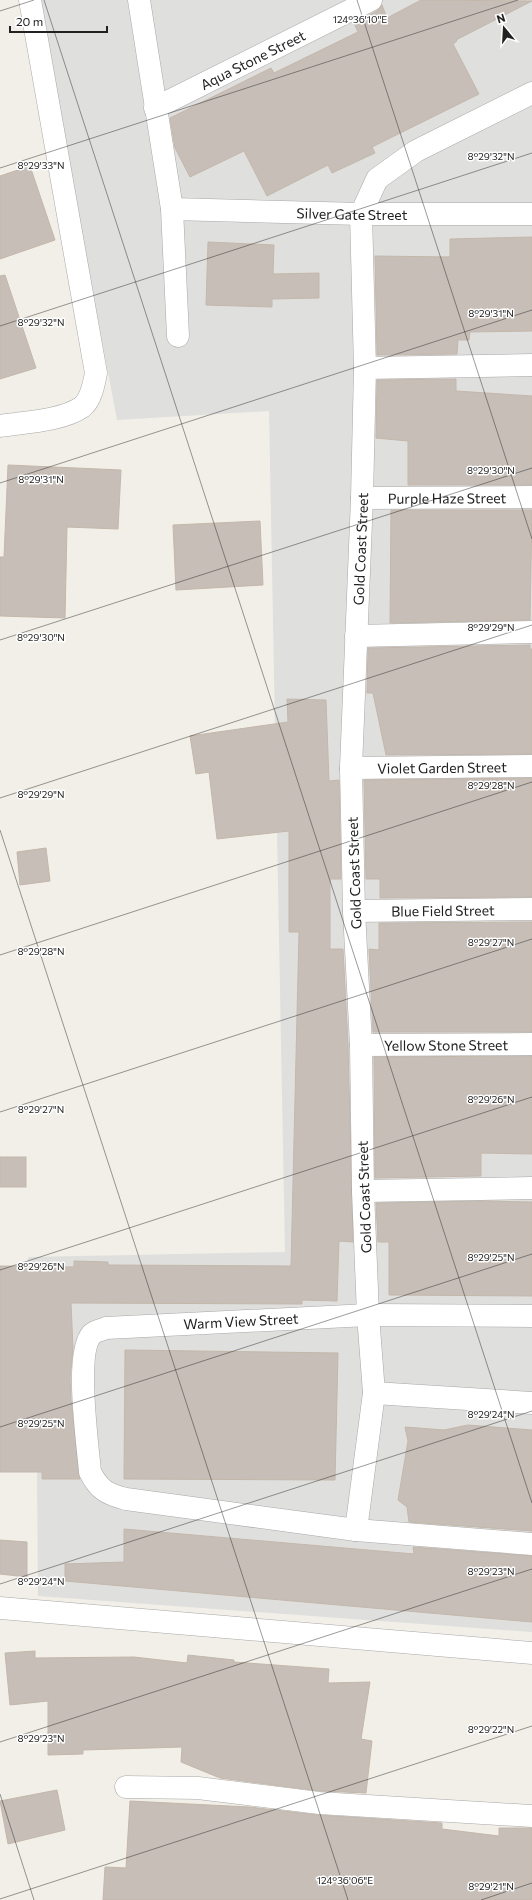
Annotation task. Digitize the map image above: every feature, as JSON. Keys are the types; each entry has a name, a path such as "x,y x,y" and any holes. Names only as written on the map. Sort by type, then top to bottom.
{"street":[{"path":"0,426 64,415 83,407 92,390 96,373 30,0"},
{"path":"139,0 172,209 178,336"},
{"name":"Aqua Stone Street","path":"155,108 371,0"},
{"path":"361,214 377,179 416,151 532,93"},
{"name":"Silver Gate Street","path":"172,209 361,214 532,214"},
{"name":"Gold Coast Street","path":"356,1530 374,1393 368,1315 363,1191 351,768 362,498 365,368 361,214"},
{"path":"365,368 532,365"},
{"name":"Purple Haze Street","path":"362,498 532,497"},
{"path":"356,636 532,632"},
{"name":"Violet Garden Street","path":"351,768 532,766"},
{"name":"Blue Field Street","path":"354,911 532,909"},
{"name":"Yellow Stone Street","path":"360,1045 532,1044"},
{"path":"363,1191 532,1188"},
{"name":"Warm View Street","path":"356,1530 126,1499 111,1495 96,1486 90,1472 83,1384 83,1362 86,1346 92,1334 106,1328 368,1315 532,1316"},
{"path":"374,1393 532,1403"},
{"path":"356,1530 532,1544"},
{"path":"0,1608 532,1653"},
{"path":"126,1787 198,1788 319,1804 532,1816"}],"shaded area":[{"path":"38,0 532,0 532,1632 38,1596 37,1474 28,1257 285,1252 269,411 117,420"}],"building":[{"path":"421,0 532,1 456,40 457,41 453,44 479,94 372,147 375,153 332,173 328,165 267,196 244,151 190,177 175,148 170,118 271,68 274,73 358,32 354,23 377,11 382,5 387,18"},
{"path":"30,166 55,240 0,259 0,176"},
{"path":"532,237 532,331 470,332 469,340 458,340 457,354 377,355 375,256 450,257 450,239"},
{"path":"208,242 274,245 273,274 319,273 319,298 272,299 272,307 206,305"},
{"path":"5,275 36,368 0,379 0,276"},
{"path":"456,379 456,391 532,396 532,485 408,485 408,441 376,438 377,380"},
{"path":"8,465 121,470 118,529 67,527 65,618 0,616 0,557 4,557"},
{"path":"391,510 532,510 530,620 390,623"},
{"path":"260,521 263,585 176,590 173,525"},
{"path":"530,645 530,649 532,649 532,754 386,755 373,693 367,693 368,648"},
{"path":"287,699 326,700 329,781 339,780 341,879 330,879 330,949 343,949 348,1045 353,1242 339,1241 337,1301 302,1300 302,1304 71,1303 73,1348 70,1378 71,1400 80,1479 42,1479 42,1472 0,1472 0,1266 74,1267 74,1261 108,1262 108,1265 291,1266 299,932 289,932 289,831 217,839 209,772 196,774 190,736 288,722"},
{"path":"532,778 532,897 380,898 380,879 366,879 364,780"},
{"path":"46,848 50,881 20,885 17,852"},
{"path":"532,922 532,1032 373,1032 369,949 379,950 379,923"},
{"path":"532,1056 532,1154 481,1153 481,1176 375,1178 374,1057"},
{"path":"0,1157 26,1157 26,1187 0,1187"},
{"path":"481,1201 532,1202 532,1296 389,1295 389,1242 378,1242 376,1203"},
{"path":"125,1350 338,1353 335,1480 124,1479"},
{"path":"468,1425 532,1430 532,1531 409,1522 407,1507 398,1500 408,1441 405,1427 444,1430"},
{"path":"124,1529 414,1554 413,1547 532,1556 532,1622 65,1581 65,1564 124,1562"},
{"path":"0,1540 27,1542 27,1577 0,1574"},
{"path":"35,1651 35,1658 134,1657 187,1663 188,1655 234,1660 234,1662 329,1669 328,1683 370,1682 361,1739 372,1741 366,1793 320,1791 220,1778 181,1762 182,1747 83,1750 83,1754 48,1755 48,1701 10,1705 5,1653"},
{"path":"57,1790 65,1830 8,1844 0,1801"},
{"path":"130,1801 249,1807 318,1815 442,1823 442,1829 499,1836 499,1828 532,1828 532,1900 103,1900 105,1867 126,1868"}]}
